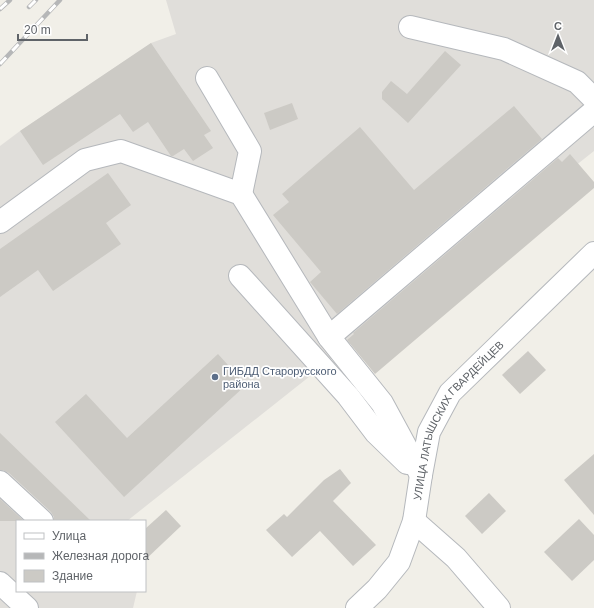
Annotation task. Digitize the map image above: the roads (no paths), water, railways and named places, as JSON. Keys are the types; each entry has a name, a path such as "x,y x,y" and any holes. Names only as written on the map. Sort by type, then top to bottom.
{"street":[{"path":"410,27 504,49 577,82 594,99"},
{"path":"207,78 250,151 241,194"},
{"path":"329,337 594,111"},
{"path":"0,222 85,160 121,151 241,194 329,337 382,403 421,475"},
{"name":"УЛИЦА ЛАТЫШСКИХ ГВАРДЕЙЦЕВ","path":"357,608 377,589 399,562 414,521 429,432 450,393 594,254"},
{"path":"240,276 348,396 376,433 421,475"},
{"path":"0,482 41,520"},
{"path":"414,521 456,558 499,608"},
{"path":"0,583 27,608"}],"railway":[{"path":"0,9 10,0"},
{"path":"29,7 36,0"},
{"path":"0,64 60,0"}],"place":[{"name":"ГИБДД Старорусского района","path":"215,377"}]}
